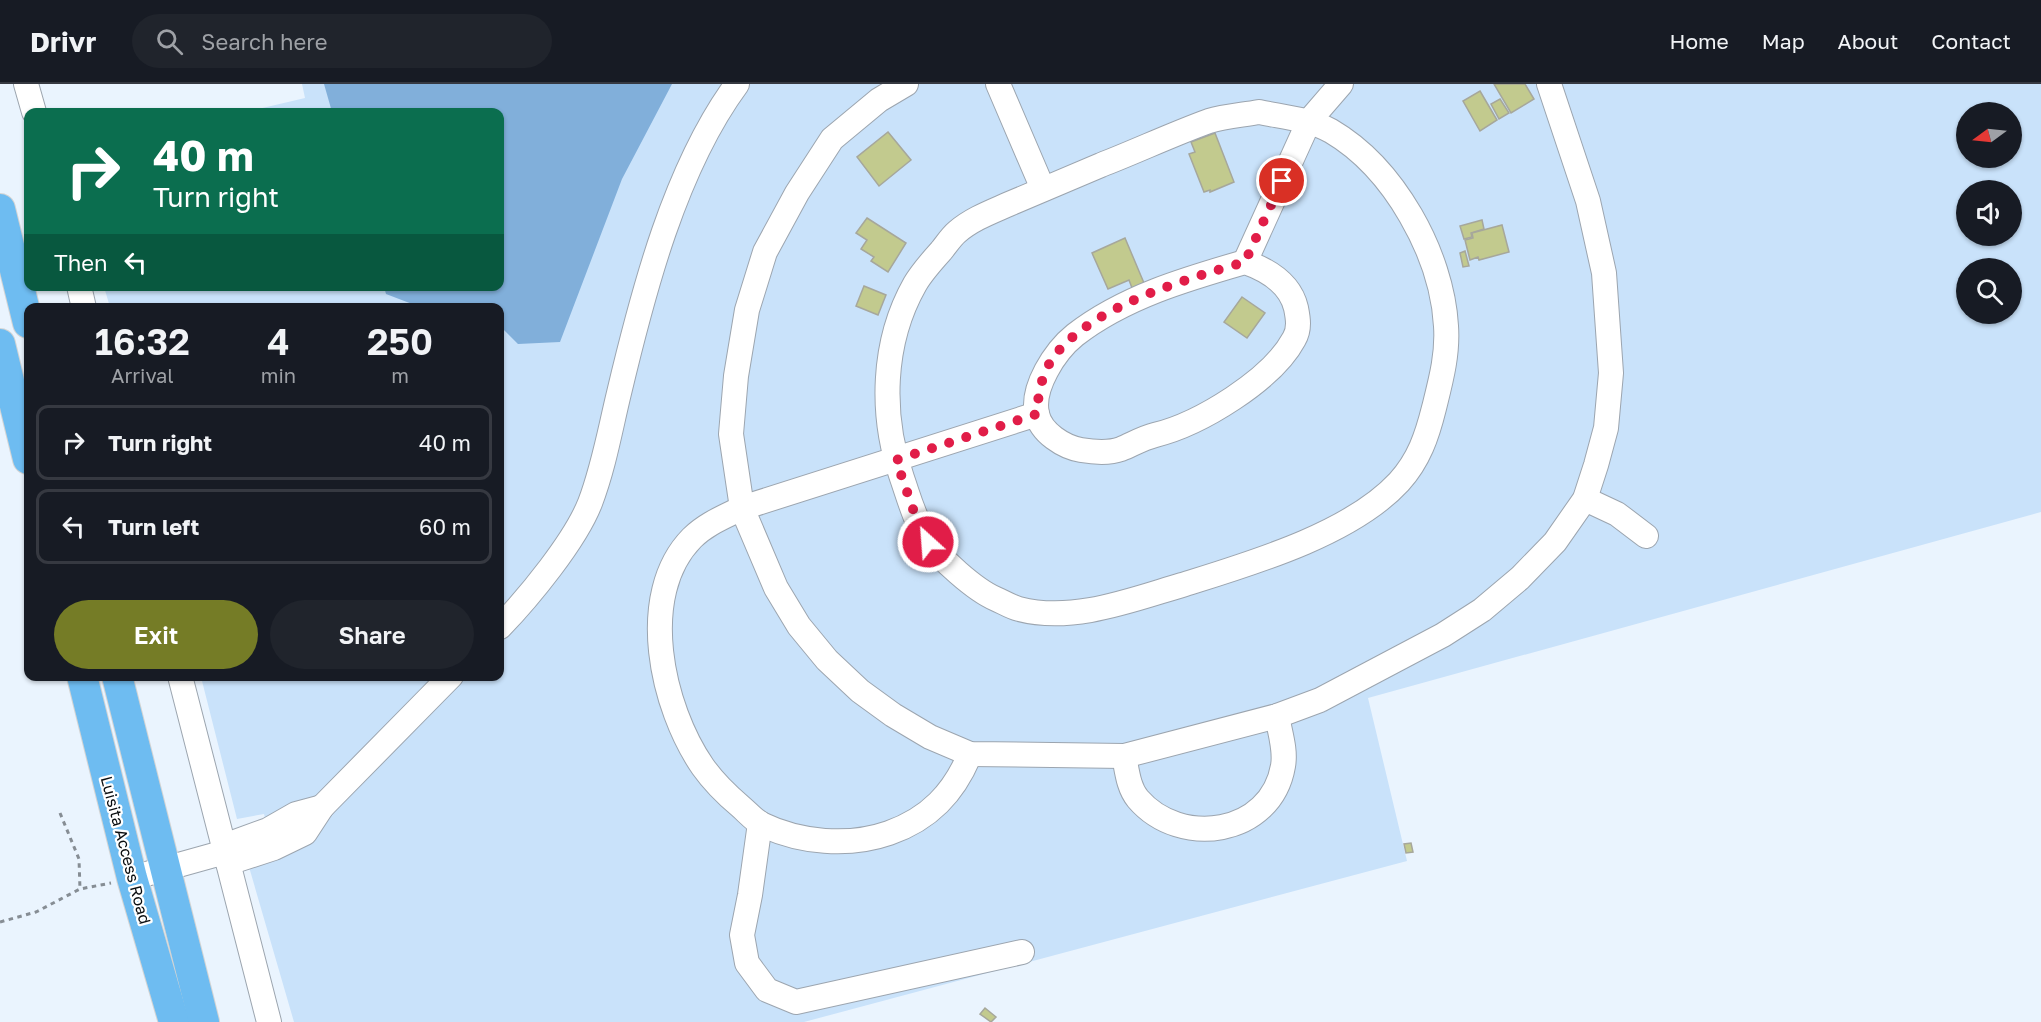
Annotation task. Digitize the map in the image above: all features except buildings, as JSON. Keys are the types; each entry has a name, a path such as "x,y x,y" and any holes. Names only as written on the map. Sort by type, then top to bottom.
{"main road":[{"path":"0,209 24,307"},
{"path":"0,344 24,443"},
{"name":"Luisita Access Road","path":"83,681 132,878 174,1022"},
{"name":"Luisita Access Road","path":"118,681 204,1022"}],"street":[{"path":"26,84 33,108"},
{"path":"504,623 569,542 590,504 608,448 638,317 674,202 725,100 737,84"},
{"path":"906,84 879,100 832,139 796,193 765,252 747,310 735,388 731,434 742,508 776,588 799,626 827,660 860,691 893,715 930,737 970,754 1124,756 1277,716 1320,700 1443,635 1482,610 1520,578 1555,542 1585,499 1606,428 1611,373 1604,273 1588,201 1549,84"},
{"path":"998,84 1043,189"},
{"path":"1245,262 1309,121 1341,84"},
{"path":"1259,112 1309,121 1332,132 1357,150 1398,194 1436,269 1443,296 1447,327 1446,355 1442,381 1427,438 1415,462 1398,483 1344,523 1309,540 1235,568 1087,611 1051,613 1018,609 983,594 928,542 914,512 896,460 888,413 888,375 892,341 917,281 957,232 980,217 1043,189 1214,120 1259,112"},
{"path":"1245,262 1258,266 1284,284 1294,299 1299,320 1295,338 1267,373 1230,400 1167,432 1142,438 1120,450 1097,452 1079,450 1060,442 1046,430 1037,414 1038,398 1047,367 1055,354 1073,336 1093,322 1146,295 1173,284 1245,262"},
{"path":"970,754 961,777 935,808 899,830 878,837 855,842 833,841 796,836 760,823 729,797 704,767 690,744 668,688 660,628 667,580 677,559 691,539 708,525 742,508 1037,414"},
{"path":"1585,499 1617,513 1646,536"},
{"path":"181,681 269,1022"},
{"path":"132,878 226,854 274,848 305,833 322,807 445,681"},
{"path":"1124,756 1129,783 1137,798 1164,820 1199,830 1235,824 1252,815 1266,802 1283,768 1284,750 1277,716"},
{"path":"760,823 750,896 742,934 747,963 767,990 796,1002 1022,952"}],"path":[{"path":"60,813 79,859 80,890"},
{"path":"0,922 36,912 80,890 132,878"}],"shaded area":[{"path":"302,84 2041,84 2041,512 1368,698 1407,861 804,1022 294,1022 247,860 268,830 264,814 237,819 202,681 504,681 504,303 109,303 105,291 504,291 504,108 262,108 305,98"}],"water":[{"path":"324,84 672,84 622,179 560,342 518,344 504,330 504,303 410,303 386,294 385,291 504,291 504,108 331,108"}],"route":[{"path":"928,542 914,512 896,460 1037,414 1038,398 1047,367 1055,354 1073,336 1093,322 1146,295 1173,284 1245,262 1282,181"}]}
